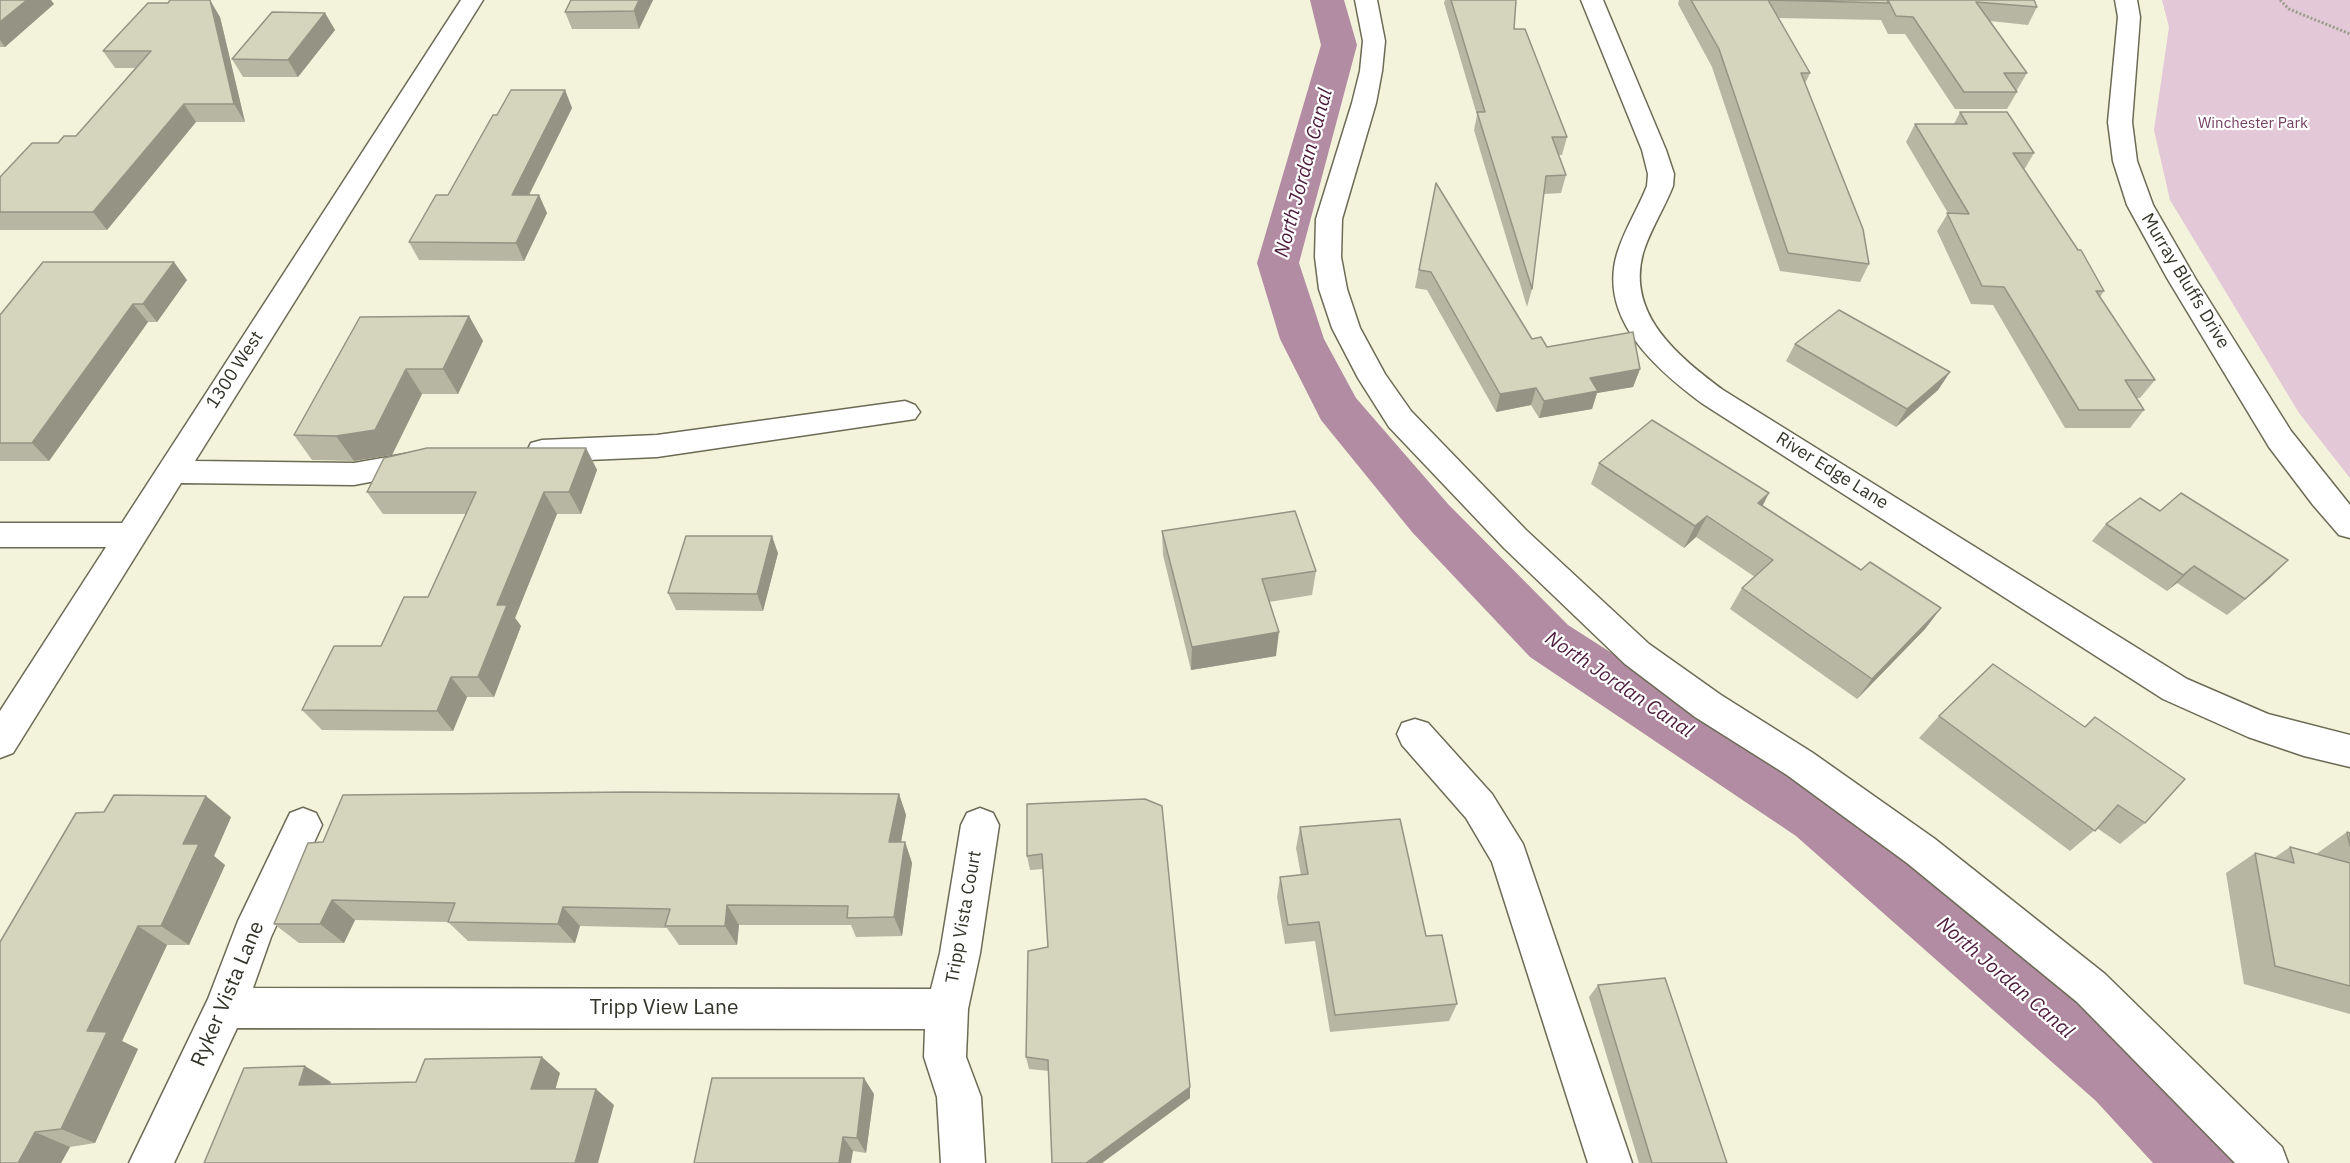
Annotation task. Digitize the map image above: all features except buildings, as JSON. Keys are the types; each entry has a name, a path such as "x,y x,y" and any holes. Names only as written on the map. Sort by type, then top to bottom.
{"street":[{"name":"1300 West","path":"0,742 472,0"},
{"path":"1366,0 1374,41 1371,71 1364,103 1329,219 1328,257 1333,288 1346,328 1373,378 1400,419 1515,539 1637,654 1708,706 1800,764 1921,851 2091,988 2266,1163"},
{"name":"River Edge Lane","path":"1592,0 1654,150 1661,174 1660,186 1628,260 1625,281 1628,301 1638,323 1669,363 1713,398 2175,689 2224,713 2276,733 2350,752"},
{"name":"Murray Bluffs Drive","path":"2126,0 2129,17 2120,122 2125,161 2140,205 2181,278 2280,439 2324,497 2350,526"},
{"path":"516,452 657,446 906,412"},
{"path":"170,472 354,474 447,457"},
{"path":"0,535 130,535"},
{"path":"1415,734 1479,806 1509,856 1610,1163"},
{"name":"Ryker Vista Lane","path":"151,1163 225,1008 252,934 303,825"},
{"name":"Tripp Vista Court","path":"946,1009 960,953 980,825"},
{"name":"Tripp View Lane","path":"225,1008 946,1009"},
{"path":"946,1009 945,1057 959,1097 963,1163"}],"path":[{"path":"2280,0 2289,9 2350,34"}],"green space":[{"name":"Winchester Park","path":"2162,0 2350,0 2350,478 2299,413 2170,200 2154,130 2169,27"}],"waterway":[{"name":"North Jordan Canal","path":"1327,0 1339,45 1278,263 1302,339 1338,408 1430,518 1549,641 1817,817 2120,1077 2201,1163"}]}
